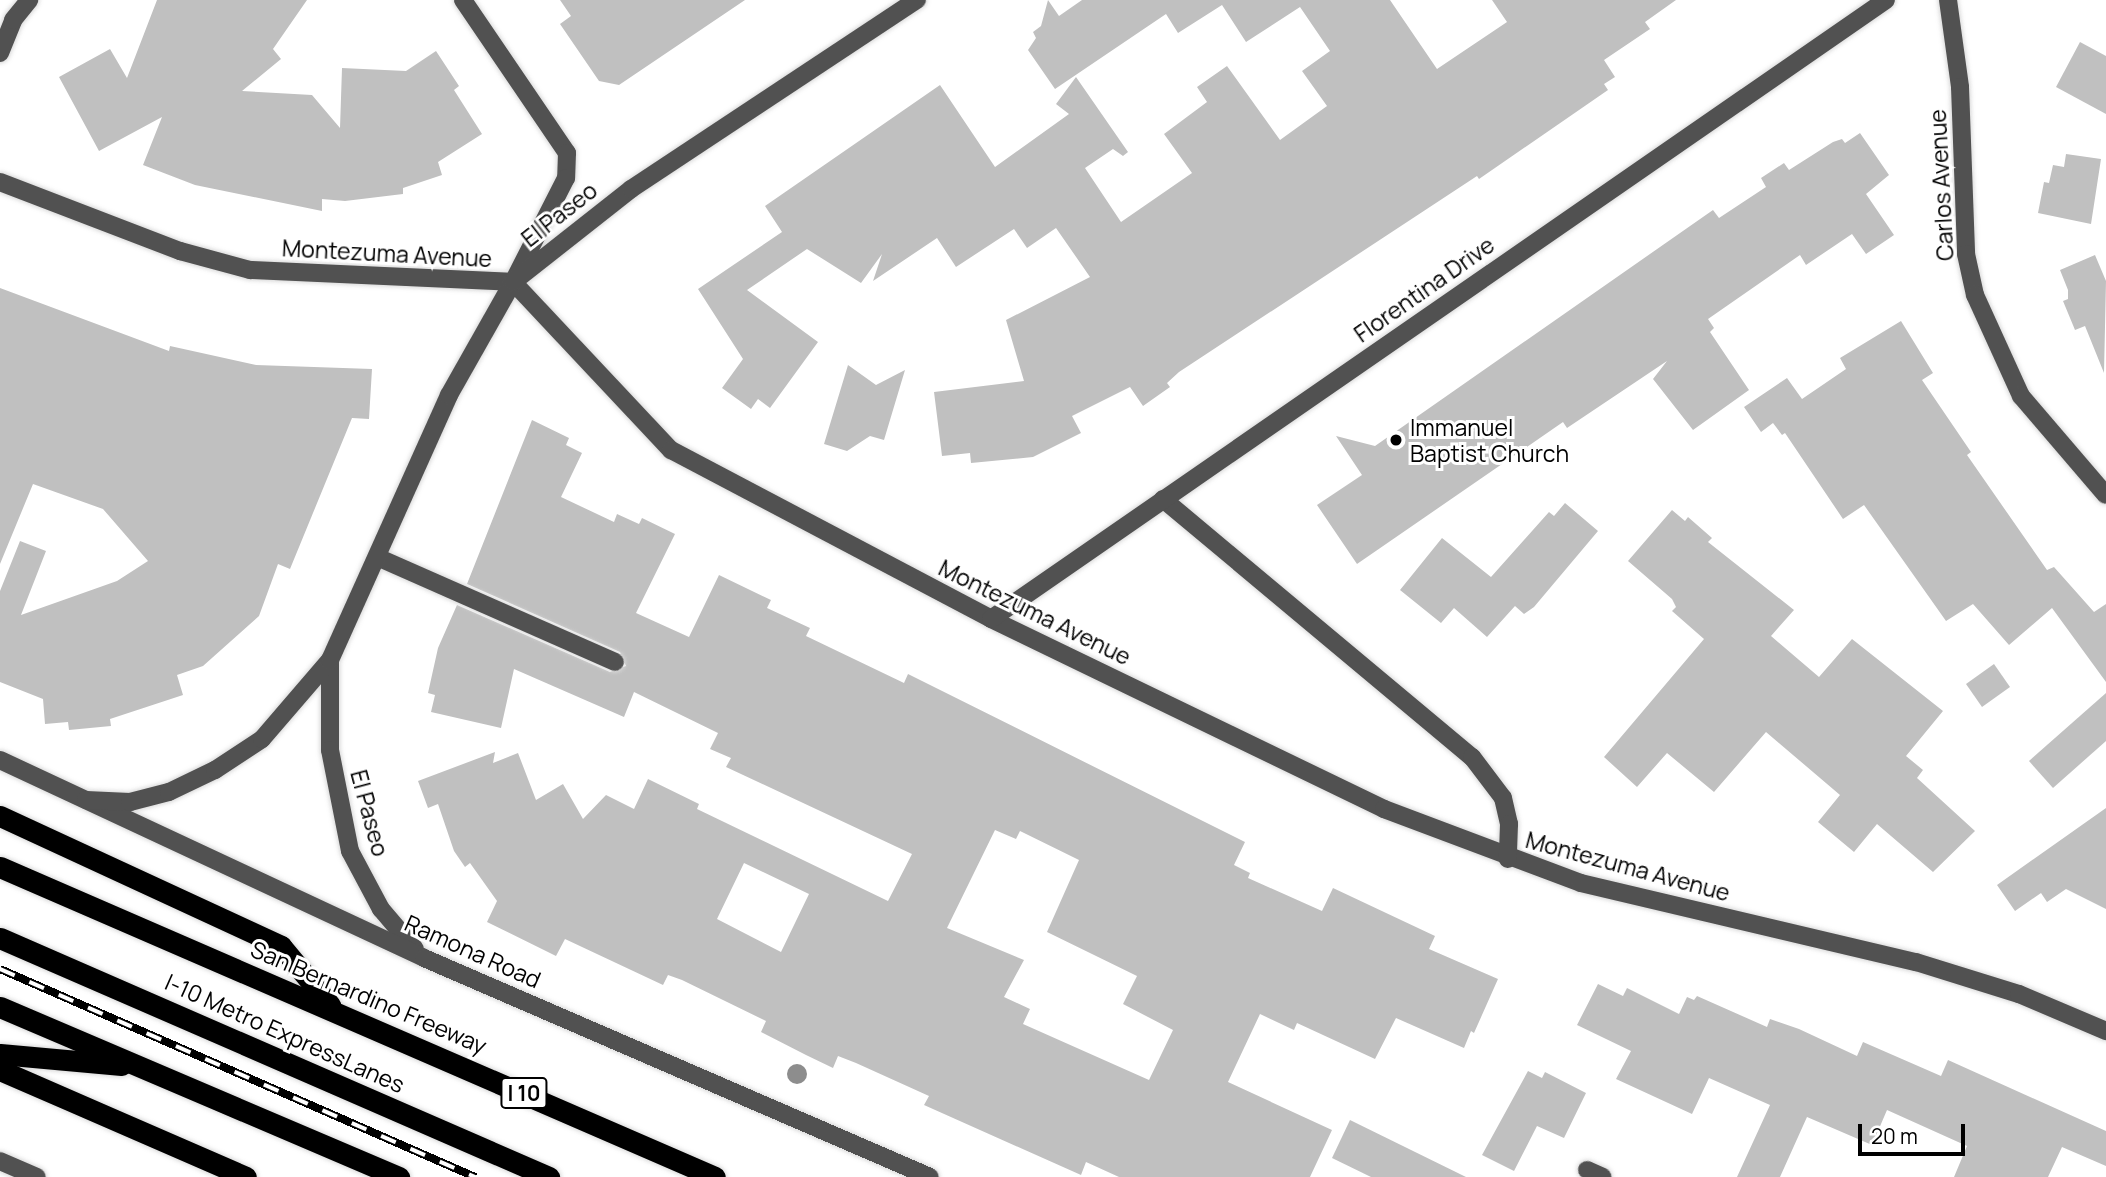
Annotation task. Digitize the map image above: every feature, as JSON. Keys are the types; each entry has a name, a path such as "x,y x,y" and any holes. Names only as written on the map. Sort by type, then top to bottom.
{"highway":[{"path":"0,816 281,946 333,1009"},
{"name":"San Bernardino Freeway","path":"0,867 333,1009 715,1177"},
{"name":"I-10 Metro ExpressLanes","path":"0,937 548,1177"},
{"path":"0,1007 399,1177"},
{"path":"0,1054 141,1066"},
{"path":"0,1070 246,1177"}],"street":[{"path":"9,0 13,20"},
{"path":"0,53 13,20 29,0"},
{"path":"463,0 567,153 566,178 513,282"},
{"name":"El Paseo","path":"86,800 130,802 169,792 215,770 262,739 330,660 449,395 513,282 631,189 916,0"},
{"name":"Florentina Drive","path":"991,619 1886,0"},
{"name":"Carlos Avenue","path":"1948,0 1960,87 1966,254 1975,295 2021,396 2106,495"},
{"name":"Montezuma Avenue","path":"0,182 180,251 250,270 513,282 671,450 991,619 1384,808 1508,859 1604,889 1916,962 2019,994 2106,1031"},
{"path":"1163,499 1472,757 1503,798 1509,824 1508,859"},
{"path":"377,556 615,662"},
{"name":"El Paseo","path":"330,660 330,750 350,851 381,909 424,957"},
{"name":"Ramona Road","path":"0,760 424,957 930,1177"},
{"path":"0,1161 37,1177"}],"building":[{"path":"157,0 307,0 273,49 281,59 242,91 312,95 340,128 342,68 406,71 436,51 459,86 454,90 482,134 438,162 442,175 403,188 403,194 345,201 322,199 322,211 195,185 143,165 162,117 99,151 59,77 110,49 127,78"},
{"path":"560,0 745,0 619,85 599,81 560,24 571,16"},
{"path":"1048,0 1059,16 1082,0 1390,0 1437,69 1507,22 1492,0 1676,0 1645,22 1650,29 1604,60 1615,77 1604,84 1608,90 1479,179 1477,176 1179,372 1167,383 1170,387 1143,406 1130,387 1072,416 1081,433 1033,457 971,463 970,453 942,456 934,392 1024,381 1006,320 1090,277 1056,228 1027,248 1014,229 956,267 937,238 873,281 882,254 861,283 807,249 747,290 818,342 770,408 758,399 751,409 722,388 743,359 698,289 782,232 765,206 940,85 995,167 1069,114 1056,104 1076,77 1128,152 1123,156 1113,149 1085,168 1121,222 1192,173 1164,134 1207,102 1197,87 1227,66 1280,140 1327,106 1302,71 1330,51 1300,7 1246,42 1222,5 1178,33 1166,14 1055,89 1028,50 1036,38 1033,32 1041,26"},
{"path":"2080,42 2106,56 2106,114 2056,87"},
{"path":"1860,133 1889,175 1866,194 1894,235 1866,254 1852,234 1806,265 1800,255 1708,319 1714,328 1710,332 1749,390 1693,430 1653,379 1667,361 1567,428 1563,422 1357,564 1317,505 1362,475 1336,436 1375,446 1713,210 1719,218 1766,187 1761,178 1784,163 1789,170 1833,142 1842,139 1845,143"},
{"path":"2066,154 2101,159 2091,224 2038,213 2044,182 2049,183 2053,165 2064,167"},
{"path":"2095,255 2106,281 2104,373 2085,326 2075,330 2063,301 2068,299 2068,290 2060,270"},
{"path":"0,288 169,351 170,346 256,365 372,369 369,419 352,418 290,569 278,564 259,616 203,666 177,675 183,695 110,719 111,726 69,730 68,722 45,724 43,699 0,682 0,591 20,541 46,551 21,615 117,581 148,561 103,509 33,484 0,564"},
{"path":"1901,321 1933,373 1922,380 1971,452 1967,455 2047,570 2054,567 2094,612 2106,604 2106,682 2052,608 2009,645 1973,604 1946,621 1864,505 1843,519 1785,433 1782,435 1773,423 1761,432 1744,407 1787,378 1802,399 1846,369 1840,358"},
{"path":"848,365 876,385 905,370 884,440 870,436 847,451 824,444"},
{"path":"532,420 569,438 566,445 582,453 561,497 614,522 617,514 639,524 642,518 675,534 636,613 689,637 719,575 771,600 767,608 810,628 806,636 904,683 908,674 1245,842 1234,865 1250,873 1248,878 1322,911 1333,888 1435,936 1429,949 1498,979 1474,1033 1471,1031 1464,1048 1396,1018 1375,1059 1297,1023 1294,1030 1260,1014 1228,1082 1332,1130 1310,1177 1119,1177 1086,1162 1081,1175 924,1105 929,1096 856,1063 838,1056 833,1068 806,1055 761,1032 766,1021 682,980 668,975 663,985 565,939 556,956 487,922 497,901 470,863 465,867 454,851 438,804 428,808 418,781 495,752 493,763 518,753 536,800 563,784 583,819 606,795 634,809 648,779 699,804 697,809 888,901 912,854 726,767 731,758 710,749 718,733 634,692 624,717 514,669 501,728 431,712 435,695 428,693 438,648 457,605 610,672 626,666 620,652 467,584","holes":["995,830 1016,839 1020,831 1079,860 1047,932 1137,976 1123,1004 1173,1030 1149,1080 1023,1024 1030,1009 1004,997 1024,960 947,928","744,863 809,894 781,952 717,919"]},
{"path":"1565,503 1598,531 1534,607 1524,614 1515,606 1487,637 1454,608 1441,623 1400,590 1442,538 1491,577 1549,512 1554,516"},
{"path":"1672,510 1685,521 1688,517 1712,538 1708,542 1794,610 1771,636 1819,677 1852,639 1943,711 1906,756 1923,770 1917,778 1975,831 1933,872 1877,824 1854,852 1818,822 1840,795 1766,732 1714,792 1667,753 1637,787 1604,757 1704,639 1672,611 1676,607 1672,599 1628,561"},
{"path":"1994,664 2010,687 1982,707 1966,684"},
{"path":"2106,693 2106,741 2053,788 2029,761"},
{"path":"2106,808 2106,909 2066,889 2047,902 2041,893 2015,911 1997,885"},
{"path":"1598,984 1623,996 1627,988 1679,1014 1687,997 1694,1000 1697,996 1767,1027 1770,1019 1799,1029 1857,1056 1863,1042 1941,1076 1948,1060 2106,1131 2106,1166 2062,1147 2048,1177 1954,1177 1967,1146 1887,1110 1872,1145 1807,1117 1780,1177 1737,1177 1770,1105 1709,1078 1692,1114 1616,1079 1631,1051 1577,1025"},
{"path":"1528,1071 1542,1078 1545,1072 1586,1093 1564,1138 1537,1126 1514,1171 1482,1155"},
{"path":"1350,1120 1466,1177 1371,1177 1332,1158"}],"railway":[{"path":"0,969 475,1177"}],"place":[{"name":"Immanuel Baptist Church","path":"1396,440"}]}
